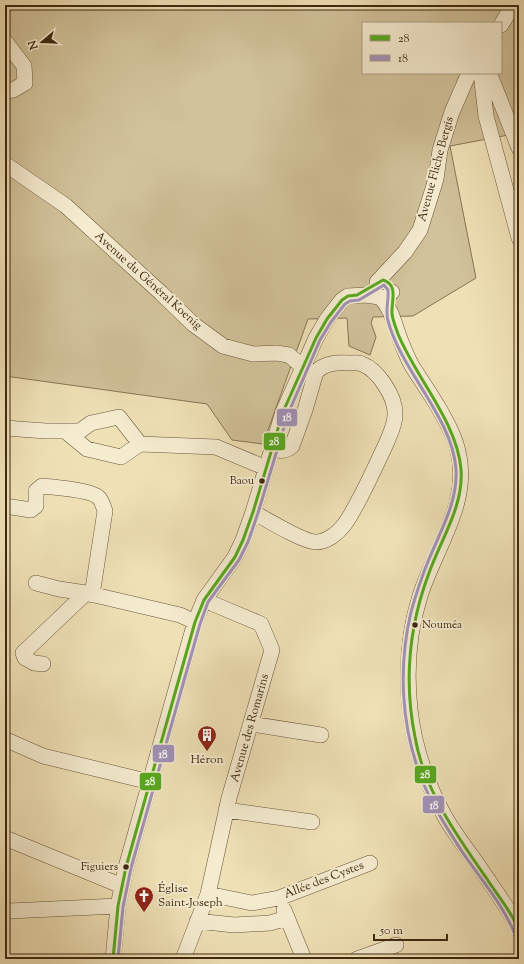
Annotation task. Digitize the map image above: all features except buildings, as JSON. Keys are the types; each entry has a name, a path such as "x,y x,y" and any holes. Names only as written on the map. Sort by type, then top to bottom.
{"street":[{"path":"502,23 513,5"},
{"path":"5,41 24,66 25,75 24,83 13,90 5,91"},
{"name":"Avenue Fliche Bergis","path":"383,290 397,261 420,230 436,179 440,150 452,112 469,74"},
{"path":"481,74 486,116 516,217 519,238"},
{"path":"489,74 519,148"},
{"name":"Avenue du Général Koenig","path":"5,164 66,206 193,324 223,346 253,354 276,353 289,355 303,367"},
{"path":"113,959 118,906 122,886 195,622 204,600 235,557 243,540 283,412 327,319 342,300 348,296 383,290 402,344 411,363 452,433 458,451 461,469 460,489 457,505 420,596 413,625 408,680 410,709 416,742 424,771 446,817 494,889 519,930"},
{"path":"253,512 303,538 316,542 335,534 345,524 353,511 375,469 394,425 395,413 392,398 383,382 373,370 361,363 344,362 326,365 316,372 305,410 292,446 287,450 280,451 271,449"},
{"path":"5,428 46,431 80,431 91,423 119,417 140,444"},
{"path":"65,431 87,449 121,457 140,444 216,447 266,468"},
{"path":"5,506 31,510 36,506 36,491 42,486 89,493 98,496 102,502 104,511 89,594 23,653 25,658 34,663 43,664"},
{"path":"36,583 180,615 195,622"},
{"name":"Avenue des Romarins","path":"183,959 208,894 226,810 272,650 260,624 204,600"},
{"path":"251,724 321,736"},
{"path":"9,741 43,756 150,782"},
{"path":"226,810 312,822"},
{"path":"5,838 122,886"},
{"name":"Allée des Cystes","path":"208,894 252,903 279,898 370,863"},
{"path":"279,898 304,959"},
{"path":"5,909 9,911 118,906"},
{"path":"197,921 234,925 270,924 287,918"},
{"path":"357,959 396,945"}],"shaded area":[{"path":"5,5 519,5 519,133 450,146 476,278 413,316 373,317 371,323 376,337 370,355 349,346 347,318 308,319 263,444 232,440 207,404 5,376"}],"transit line":[{"name":"28","path":"113,959 118,906 126,867 195,622 204,600 235,557 243,540 283,412 316,338 327,319 342,300 348,296 357,295 383,280 388,282 393,290 392,314 398,334 452,434 458,452 461,469 459,496 451,522 434,560 422,593 410,654 410,696 419,757 443,812 464,846 508,910 519,930"},
{"name":"18","path":"118,959 123,907 131,868 200,624 208,602 239,560 248,542 288,414 320,340 331,322 345,304 350,301 359,300 384,285 388,290 387,317 395,340 446,431 453,450 456,469 456,481 452,504 419,585 411,612 407,633 403,675 406,718 410,739 422,780 435,807 461,850 497,900 514,932"}],"place":[{"name":"Baou","path":"262,481"},
{"name":"Nouméa","path":"415,625"},
{"name":"Héron","path":"207,752"},
{"name":"Figuiers","path":"126,867"},
{"name":"Église Saint-Joseph","path":"144,913"}]}
